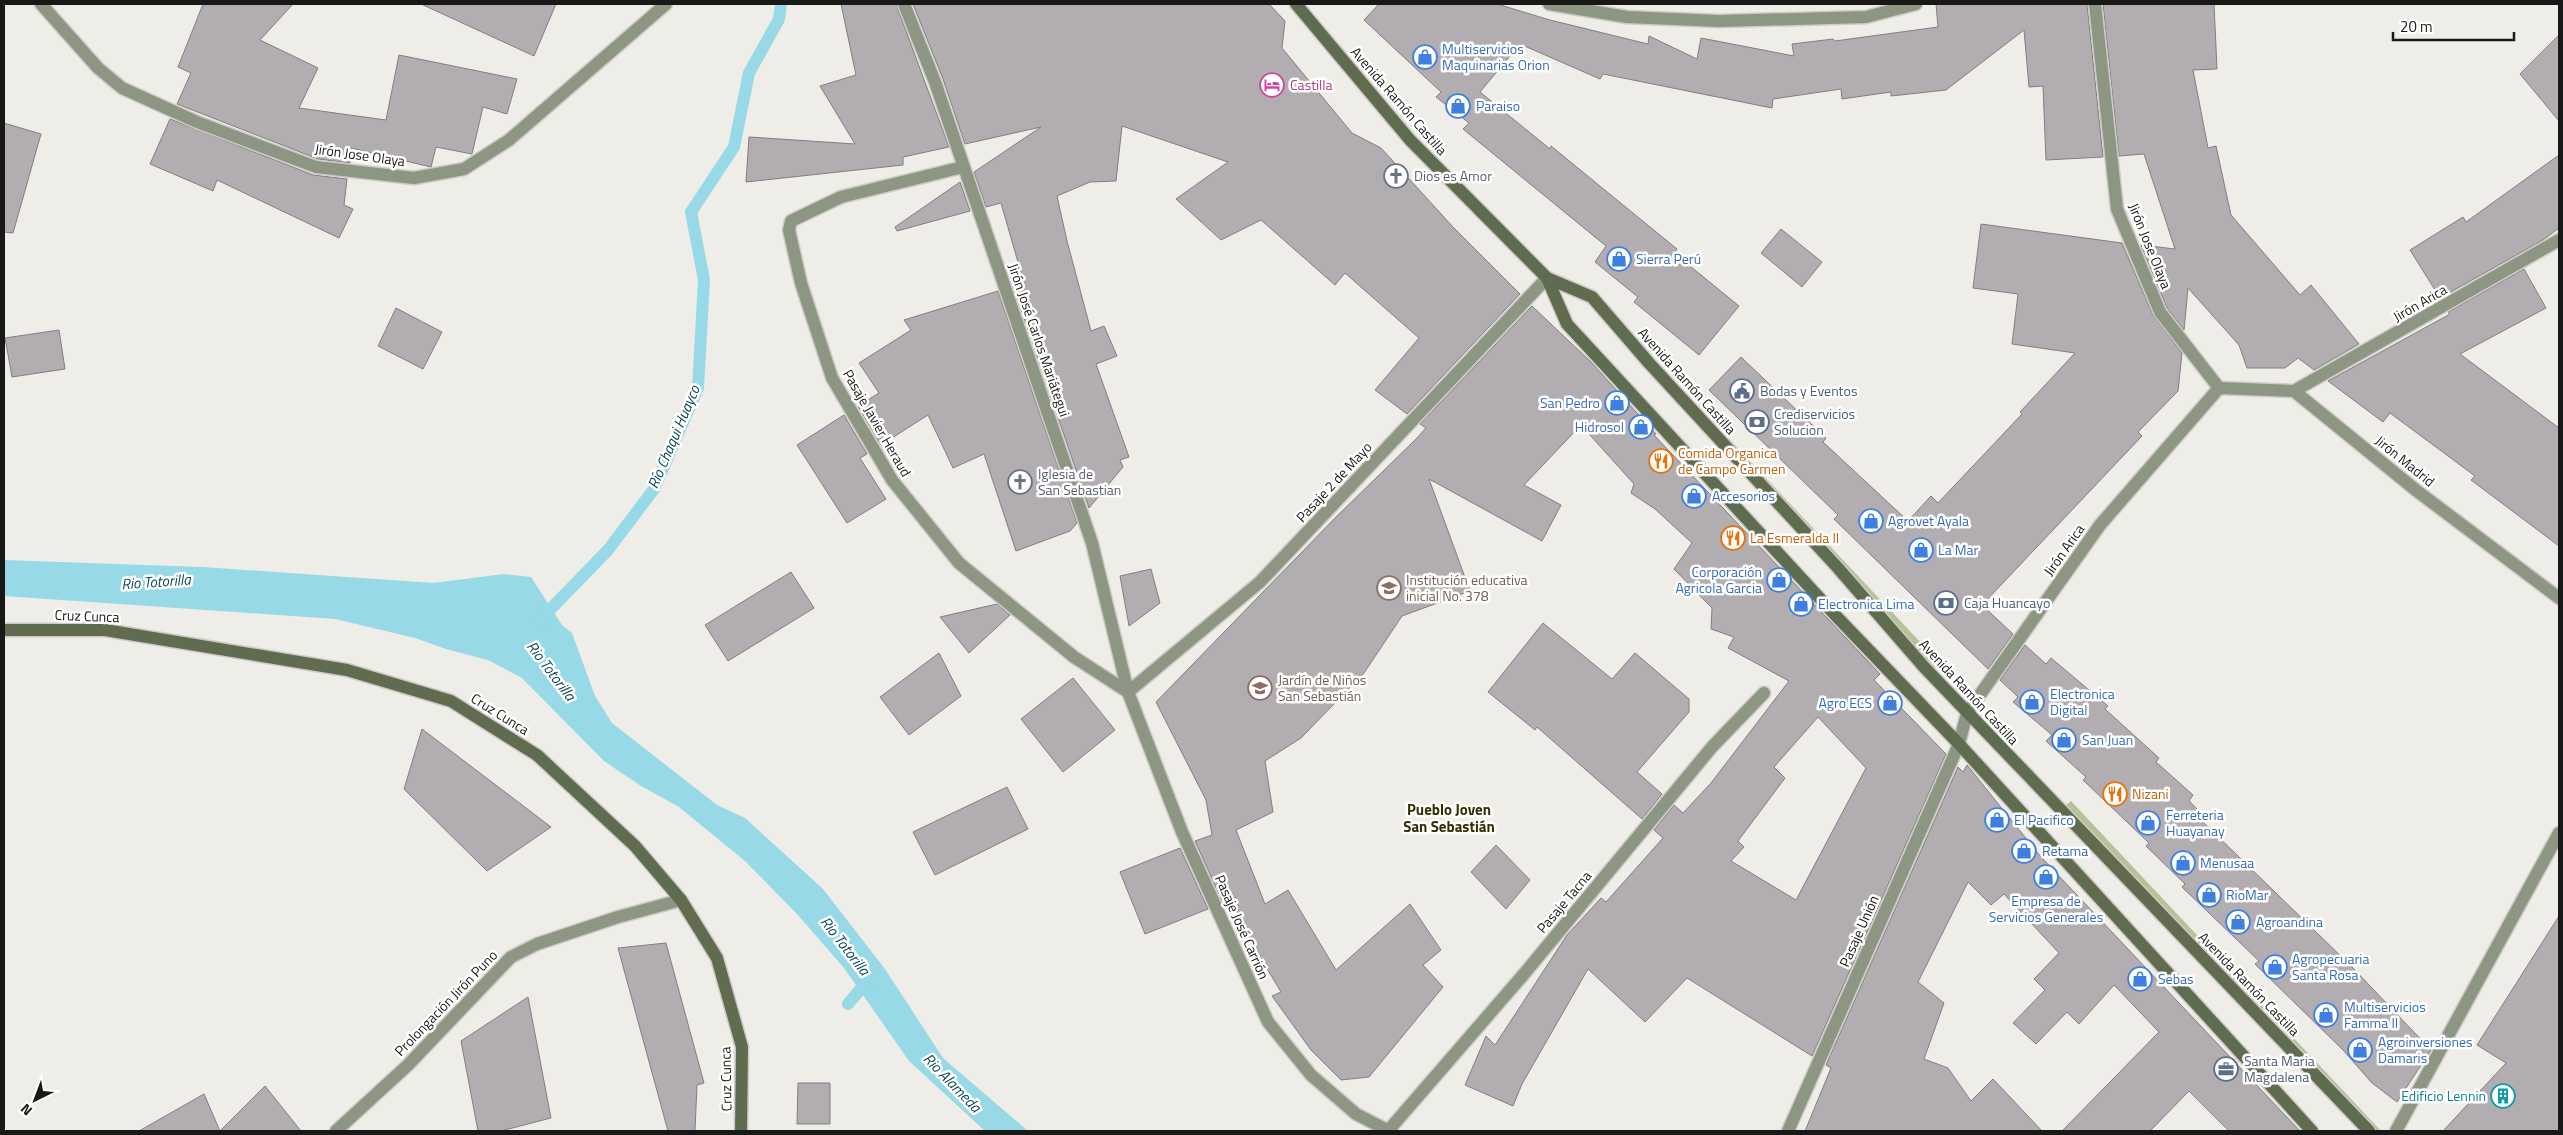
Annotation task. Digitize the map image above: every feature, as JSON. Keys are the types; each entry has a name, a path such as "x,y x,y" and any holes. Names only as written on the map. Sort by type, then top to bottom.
{"street":[{"name":"Jirón Jose Olaya","path":"41,4 98,68 122,88 197,122 316,166 414,178 464,170 509,140 666,4"},
{"name":"Jirón José Carlos Mariátegui","path":"904,4 935,82 1092,543 1128,692"},
{"name":"Avenida Ramón Castilla","path":"1296,4 1410,140 1547,278 1567,324 1837,617 1959,744 2312,1131"},
{"path":"1549,4 1627,17 1719,21 1866,17 1916,4"},
{"name":"Jirón Jose Olaya","path":"2095,4 2117,209 2160,312 2219,388"},
{"name":"Pasaje Javier Heraud","path":"963,166 841,197 791,221 789,230 800,283 832,378 892,480 959,562 1074,656 1128,692"},
{"name":"Jirón Arica","path":"2294,391 2559,240"},
{"name":"Avenida Ramón Castilla","path":"1547,278 1592,297 1649,363 1838,568 1967,713 2369,1131"},
{"name":"Pasaje 2 de Mayo","path":"1128,692 1260,582 1547,278"},
{"path":"2219,388 2294,391"},
{"name":"Jirón Arica","path":"1959,744 1967,713 2100,525 2219,388"},
{"name":"Jirón Madrid","path":"2294,391 2417,491 2559,598"},
{"name":"Cruz Cunca","path":"4,630 105,630 347,670 451,701 537,755 635,846 681,900 717,958 742,1047 741,1131"},
{"name":"Pasaje José Carrión","path":"1128,692 1182,832 1268,1022 1311,1075 1356,1114 1388,1131"},
{"name":"Pasaje Tacna","path":"1388,1131 1524,974 1712,747 1764,693"},
{"name":"Pasaje Unión","path":"1791,1130 1864,956 1959,744"},
{"path":"2396,1131 2559,833"},
{"name":"Prolongación Jirón Puno","path":"336,1131 408,1065 511,958 537,944 618,917 681,900"}],"green space":[{"path":"1652,357 1939,662 1937,667 1932,668 1646,361"},
{"path":"2071,801 2381,1131 2368,1131 2065,806"}],"water":[{"path":"4,560 203,567 433,583 504,574 531,577 562,625 572,633 595,696 612,723 717,805 745,818 823,889 885,969 943,1058 1028,1131 985,1131 909,1061 844,968 797,914 745,861 679,807 641,786 604,761 522,678 488,660 446,649 415,638 335,619 4,596"}],"building":[{"path":"203,4 293,4 260,40 318,68 299,108 386,120 399,55 517,79 507,114 483,107 472,154 436,147 431,167 351,148 350,163 318,159 177,104 191,73 178,67"},
{"path":"421,4 556,4 534,56"},
{"path":"841,4 896,4 949,147 903,157 903,165 746,182 749,137 855,144 820,86 856,75"},
{"path":"913,4 1269,4 1285,21 1282,48 1352,133 1381,148 1453,227 1520,294 1407,414 1375,390 1419,338 1345,273 1335,285 1261,220 1221,240 1176,199 1228,162 1122,126 1116,181 1090,182 1057,196 1091,331 1104,326 1117,356 1096,364 1129,457 1120,460 1123,467 1089,508 1013,286 1024,283 1001,203 986,207 974,172 1041,127 965,144 943,79"},
{"path":"1379,4 1497,4 1550,20 1648,44 1649,36 1697,59 1701,38 1794,56 1792,44 1833,39 1835,41 1938,27 1936,4 2087,4 2103,157 2046,160 2043,86 2029,87 2024,30 1946,90 1891,96 1891,92 1842,99 1841,89 1773,99 1772,108 1603,74 1600,79 1520,44 1480,92 1550,149 1551,146 1677,249 1674,253 1739,306 1699,355 1634,302 1638,297 1595,262 1606,246 1463,129 1469,123 1436,97 1441,92 1364,20"},
{"path":"2103,4 2214,4 2217,69 2193,70 2208,148 2216,146 2231,215 2300,295 2311,285 2359,344 2314,370 2298,358 2285,368 2247,368 2239,345 2188,288 2184,330 2167,308 2141,245 2175,249 2144,154 2119,156"},
{"path":"2559,35 2559,121 2520,74"},
{"path":"170,119 313,175 347,179 344,205 353,209 339,238 217,180 213,191 150,164"},
{"path":"4,123 41,134 13,233 4,232"},
{"path":"2559,155 2559,228 2543,240 2440,298 2410,250 2463,217 2466,222"},
{"path":"960,182 970,211 897,231 895,227"},
{"path":"1981,224 2122,243 2153,315 2182,353 2178,391 2138,432 2142,436 1982,605 2013,634 1988,669 1834,519 1838,515 1709,390 1741,357 1826,438 1823,442 1908,521 1931,496 1938,503 2022,414 2020,412 2075,353 2012,344 2018,294 1973,288"},
{"path":"1781,229 1822,262 1802,287 1761,253"},
{"path":"2524,269 2546,308 2460,354 2559,428 2559,546 2471,480 2475,476 2390,413 2383,422 2328,381 2450,314 2448,312"},
{"path":"998,291 1077,523 1070,531 1016,551 984,454 953,468 928,415 881,445 858,406 879,393 859,363 911,330 904,320"},
{"path":"1532,306 1590,361 1656,434 1654,435 1880,674 1874,680 1946,754 1812,1056 1687,978 1645,1022 1588,969 1522,1084 1513,1106 1465,1085 1486,1036 1495,1045 1567,935 1601,898 1606,902 1663,838 1654,830 1674,805 1683,813 1711,783 1789,681 1728,648 1734,637 1711,629 1712,608 1674,569 1692,543 1655,509 1631,493 1634,484 1581,425 1524,485 1561,505 1542,541 1429,479 1470,591 1402,616 1364,673 1301,738 1265,761 1273,812 1236,830 1265,904 1288,890 1336,970 1410,904 1441,950 1423,965 1443,987 1369,1077 1341,1080 1311,1050 1272,996 1281,992 1238,920 1236,897 1223,903 1195,841 1212,835 1206,800 1156,702 1335,518 1416,439 1426,428 1420,424","holes":["1818,717 1866,768 1796,900 1731,861 1744,847 1738,841 1785,778 1774,767"]},
{"path":"396,308 442,332 423,369 378,346"},
{"path":"59,330 65,369 12,377 5,338"},
{"path":"844,415 867,454 860,458 886,499 847,523 797,445"},
{"path":"1151,569 1160,603 1129,626 1120,576"},
{"path":"791,572 814,608 728,661 705,625"},
{"path":"997,604 1010,615 969,653 940,617"},
{"path":"1543,623 1612,679 1635,653 1689,699 1689,712 1637,772 1662,794 1642,819 1537,727 1535,730 1488,692"},
{"path":"2025,645 2046,664 2051,658 2108,706 2105,709 2159,758 2156,762 2193,795 2189,801 2205,817 2202,821 2352,967 2431,1050 2397,1102 2372,1083 2343,1050 2255,964 2259,961 2182,887 2185,884 2146,846 2149,843 2083,780 2086,777 2046,741 2052,735 2013,702 2018,697 2000,680"},
{"path":"939,653 961,696 909,735 880,697"},
{"path":"1073,678 1115,730 1063,772 1021,719"},
{"path":"422,729 551,827 487,871 404,789"},
{"path":"1967,765 2041,857 2300,1131 2229,1131 2189,1091 2150,1131 2062,1131 2159,1032 2114,985 2079,1024 2067,1012 2036,1044 2013,1023 2045,990 2034,979 2059,953 2004,894 1991,905 1968,882 1918,982 1944,1003 1924,1059 1948,1068 1971,1101 1993,1079 2042,1131 1805,1131 1831,1068 1826,1065 1958,767 1963,772"},
{"path":"1007,787 1028,829 935,875 913,832"},
{"path":"1496,845 1530,880 1506,909 1471,872"},
{"path":"1180,848 1208,909 1145,934 1120,872"},
{"path":"2559,916 2559,1131 2443,1131 2506,1063 2477,1045"},
{"path":"666,943 704,1083 697,1085 695,1131 668,1131 618,948"},
{"path":"528,997 551,1118 501,1131 478,1131 461,1041"},
{"path":"798,1083 830,1083 830,1124 797,1124"},
{"path":"265,1086 301,1131 220,1131"},
{"path":"204,1094 220,1131 139,1131"}],"waterway":[{"name":"Río Chaqui Huayco","path":"539,621 608,550 654,489 698,388 704,280 691,212 734,147 749,73 779,19 781,4"},
{"name":"Rio Totorilla","path":"848,1004 870,978"}],"place":[{"name":"Multiservicios Maquinarias Orion","path":"1425,57"},
{"name":"Castilla","path":"1272,85"},
{"name":"Paraiso","path":"1458,106"},
{"name":"Dios es Amor","path":"1396,176"},
{"name":"Sierra Perú","path":"1619,259"},
{"name":"Bodas y Eventos","path":"1742,391"},
{"name":"San Pedro","path":"1617,403"},
{"name":"Crediservicios Solucion","path":"1757,422"},
{"name":"Hidrosol","path":"1641,427"},
{"name":"Comida Organica de Campo Carmen","path":"1661,461"},
{"name":"Iglesia de San Sebastian","path":"1020,482"},
{"name":"Accesorios","path":"1694,496"},
{"name":"Agrovet Ayala","path":"1871,521"},
{"name":"La Esmeralda II","path":"1733,538"},
{"name":"La Mar","path":"1921,550"},
{"name":"Corporación Agricola Garcia","path":"1779,580"},
{"name":"Institución educativa inicial No. 378","path":"1389,588"},
{"name":"Caja Huancayo","path":"1946,603"},
{"name":"Electronica Lima","path":"1801,604"},
{"name":"Jardín de Niños San Sebastián","path":"1260,688"},
{"name":"Electronica Digital","path":"2032,702"},
{"name":"Agro ECS","path":"1890,703"},
{"name":"San Juan","path":"2064,740"},
{"name":"Nizani","path":"2115,794"},
{"name":"El Pacifico","path":"1997,820"},
{"name":"Ferreteria Huayanay","path":"2148,823"},
{"name":"Retama","path":"2024,851"},
{"name":"Menusaa","path":"2183,863"},
{"name":"Empresa de Servicios Generales","path":"2046,877"},
{"name":"RioMar","path":"2209,895"},
{"name":"Agroandina","path":"2238,922"},
{"name":"Agropecuaria Santa Rosa","path":"2275,967"},
{"name":"Sebas","path":"2140,979"},
{"name":"Multiservicios Famma II","path":"2326,1015"},
{"name":"Agroinversiones Damaris","path":"2360,1050"},
{"name":"Santa Maria Magdalena","path":"2226,1069"},
{"name":"Edificio Lennin","path":"2503,1096"}],"district":[{"name":"Pueblo Joven San Sebastián","path":"1449,818"}],"water label":[{"name":"Rio Alameda","path":"952,1083"}]}
